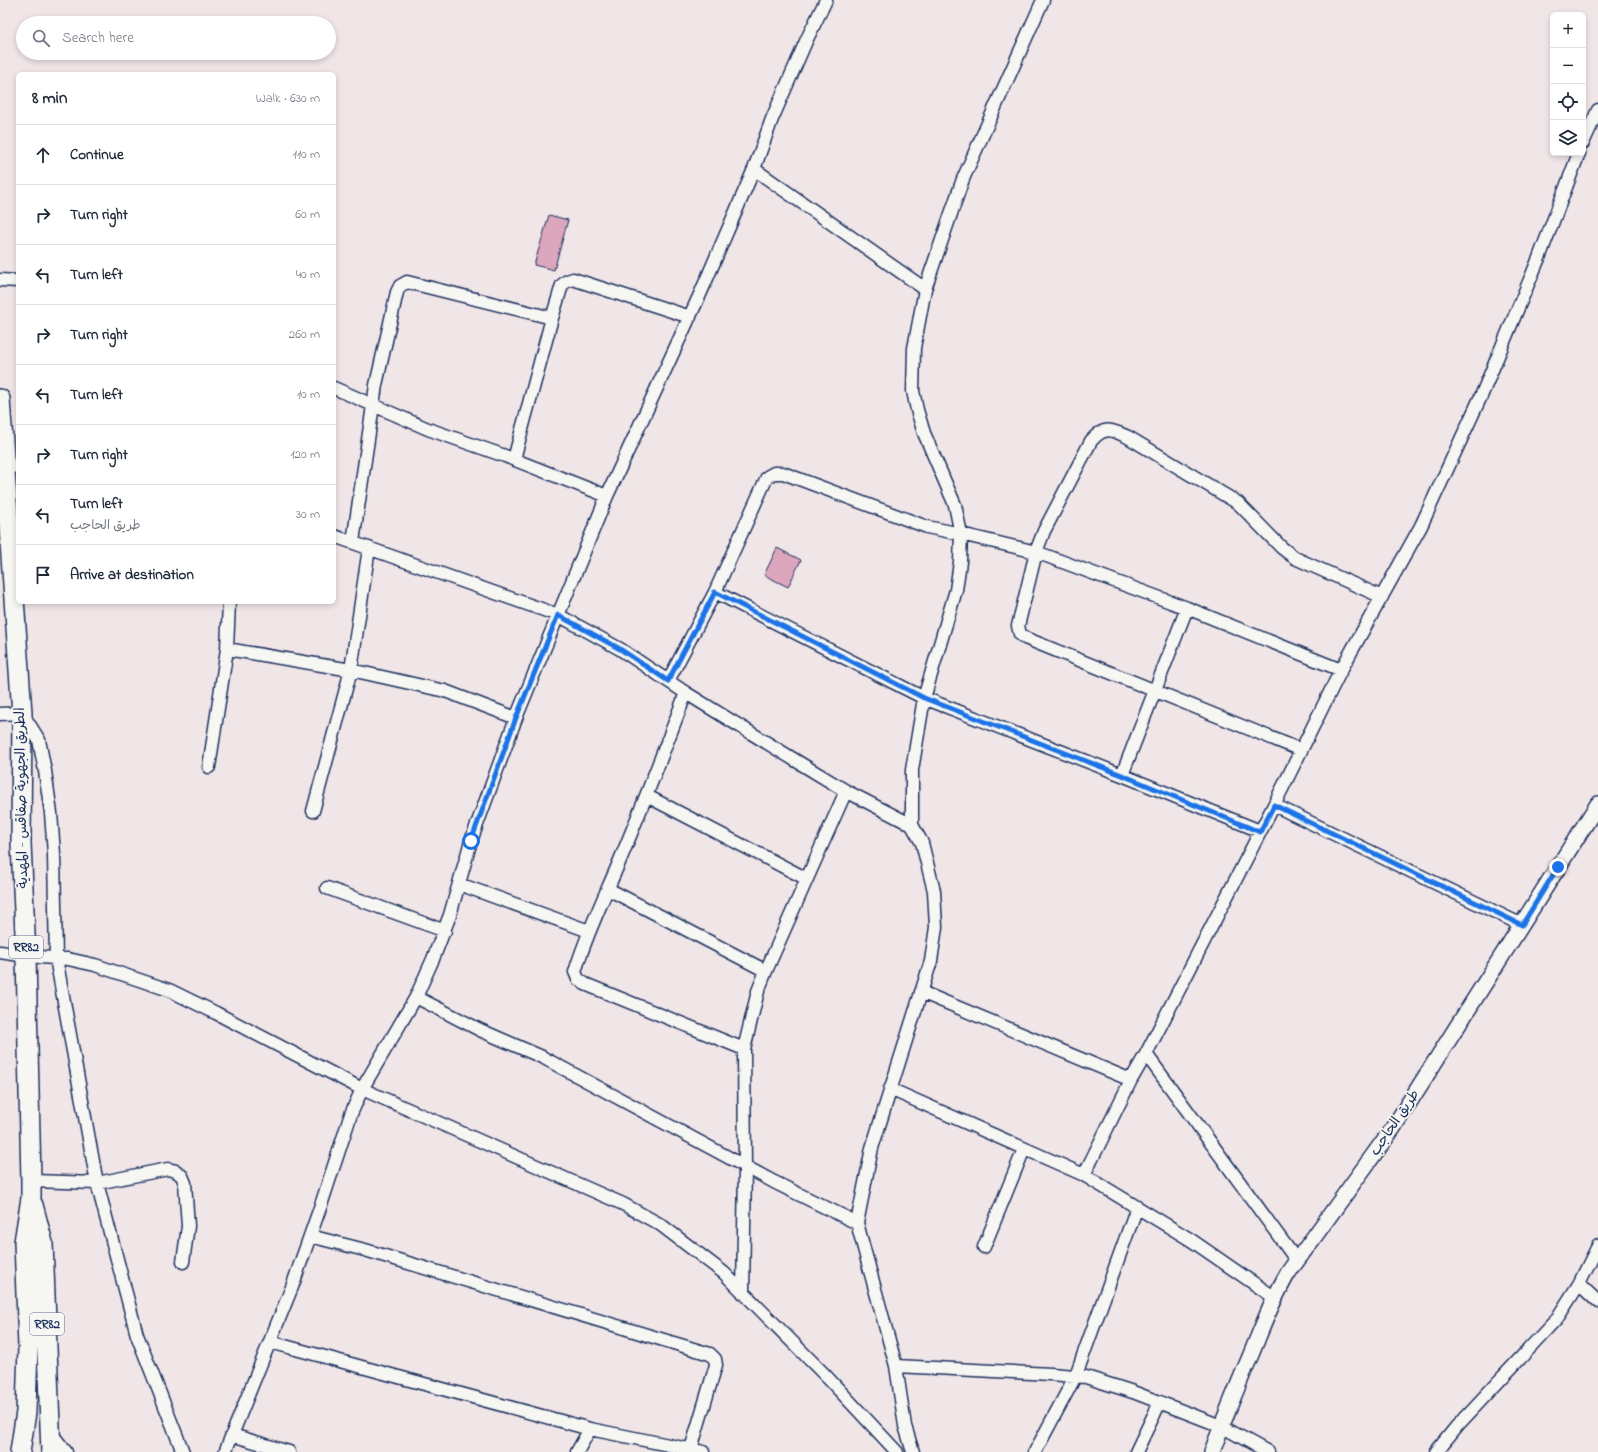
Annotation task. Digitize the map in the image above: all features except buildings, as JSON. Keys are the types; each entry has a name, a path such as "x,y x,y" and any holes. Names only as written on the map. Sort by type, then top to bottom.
{"main road":[{"name":"الطريق الجهوية صفاقس - المهدية","path":"0,399 11,466 16,578"},
{"name":"الطريق الجهوية صفاقس - المهدية","path":"17,604 22,713 21,843 26,956 31,1190 24,1242 28,1347 26,1405 20,1452"},
{"name":"الطريق الجهوية صفاقس - المهدية","path":"31,1190 43,1243 51,1452"}],"street":[{"path":"225,1452 270,1342 310,1236 351,1114 362,1089 416,997 444,931 471,841 516,718 558,615 607,496 690,318 754,169 772,118 826,0"},
{"path":"913,1452 908,1440 903,1419 896,1366 857,1223 872,1148 931,961 936,927 934,892 922,843 912,825 912,770 924,698 956,590 960,562 961,534 953,499 924,433 917,410 913,391 914,348 925,289 964,179 1043,0"},
{"path":"1586,136 1598,110"},
{"path":"1084,1175 1131,1080 1146,1054 1274,805 1341,670 1421,526 1482,394 1539,258 1578,156"},
{"path":"754,169 925,289"},
{"path":"514,459 562,285 573,279 690,318"},
{"path":"0,280 16,281"},
{"path":"353,542 376,385 397,292 400,286 407,282 552,318"},
{"path":"336,389 374,404 428,430 514,459 607,496"},
{"path":"1301,750 1025,638 1020,634 1018,626 1036,552 1044,531 1091,441 1096,434 1102,431 1112,430 1128,437 1238,503 1282,548 1295,558 1382,596"},
{"path":"668,681 715,592 763,484 767,477 774,474 783,473 927,527 1036,552 1187,608 1341,670"},
{"path":"336,537 558,615 620,649 686,693 846,791 912,825"},
{"path":"314,811 351,670 369,548"},
{"path":"715,592 924,698 1122,775 1260,832"},
{"path":"209,767 227,649 229,604"},
{"path":"1122,775 1187,608"},
{"path":"227,649 351,670 445,691 516,718"},
{"path":"686,693 647,796 589,931 575,972 578,980 585,984 744,1049"},
{"path":"0,714 22,713 39,740 51,813 54,854 56,958 97,1183 137,1336 183,1452"},
{"path":"743,1293 745,1167 744,1049 758,991 846,791"},
{"path":"647,796 807,879"},
{"name":"طريق الحاجب","path":"1212,1452 1221,1426 1284,1280 1393,1128 1598,804"},
{"path":"1274,805 1522,925"},
{"path":"459,884 589,931"},
{"path":"327,888 444,931"},
{"path":"608,889 766,971"},
{"path":"0,952 26,956 56,958 95,965 169,990 362,1089 623,1204 661,1225 724,1273 826,1376 897,1452"},
{"path":"921,992 1131,1080"},
{"path":"416,997 480,1030 542,1057 600,1087 745,1167 857,1223"},
{"path":"1146,1054 1297,1261"},
{"path":"890,1089 1084,1175 1191,1240 1275,1298"},
{"path":"984,1247 1024,1149"},
{"path":"31,1190 97,1183 168,1169 176,1171 185,1183 188,1226 183,1262"},
{"path":"1035,1452 1076,1375 1137,1207"},
{"path":"310,1236 365,1250 710,1354 715,1359 716,1365 691,1450"},
{"path":"1436,1452 1457,1426 1556,1320 1579,1284 1598,1246"},
{"path":"1579,1284 1598,1302"},
{"path":"270,1342 590,1428 704,1452"},
{"path":"896,1366 1076,1375 1133,1392 1221,1426 1268,1452"},
{"path":"1136,1452 1160,1402"},
{"path":"577,1452 590,1428"},
{"path":"51,1433 66,1452"},
{"path":"232,1435 289,1452"}],"route":[{"path":"471,841 516,718 558,615 620,649 668,681 715,592 924,698 1122,775 1260,832 1274,805 1522,925 1558,867"}]}
